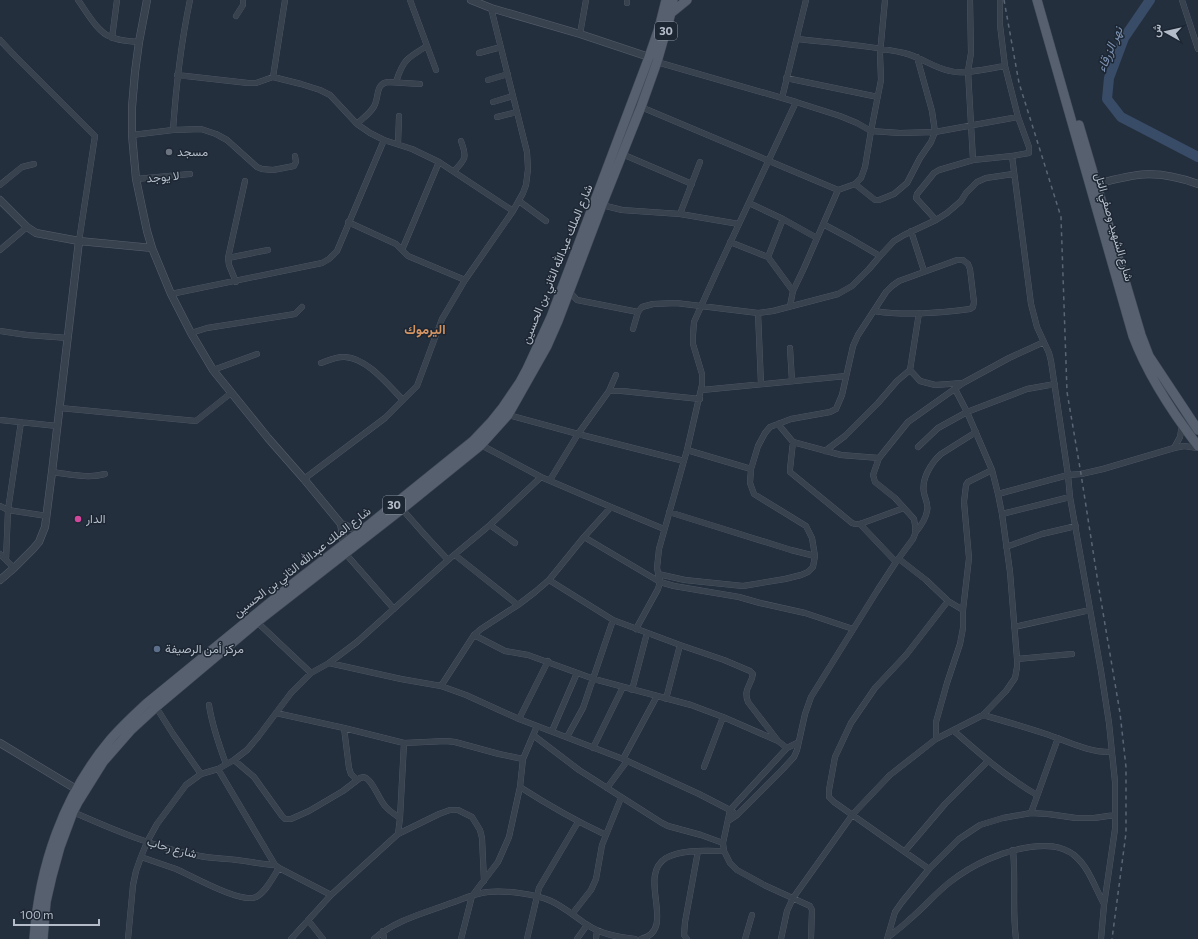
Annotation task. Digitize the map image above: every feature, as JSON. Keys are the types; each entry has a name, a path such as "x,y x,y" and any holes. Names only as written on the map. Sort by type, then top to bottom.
{"main road":[{"name":"شارع الملك عبدالله الثاني بن الحسين","path":"344,549 362,530 473,440 491,422 512,395 527,369 551,317 566,289 641,108 666,0"},
{"name":"شارع الملك عبدالله الثاني بن الحسين","path":"43,939 46,902 52,876 60,847 73,812 103,762 131,730 156,708 180,681 298,585 344,549 402,509 481,445 508,415 547,346 566,289 671,13 673,0"},
{"path":"671,13 687,0"},
{"name":"شارع الشهيد وصفي التل","path":"1037,0 1133,336 1140,354 1159,388 1182,425 1198,447"},
{"name":"شارع الشهيد وصفي التل","path":"1043,0 1141,335 1149,356 1198,430"},
{"path":"1159,388 1167,383"},
{"name":"شارع الملك عبدالله الثاني بن الحسين","path":"34,939 39,897 52,843 61,820 76,790 96,758 110,740 146,703 180,681 257,622 298,585"}],"street":[{"path":"78,0 102,32 112,38 139,42"},
{"path":"112,38 117,0"},
{"path":"147,0 139,42 132,107 132,135 136,179 145,224 152,248 171,294 191,333 214,370 231,393 341,524 362,530"},
{"path":"173,130 177,76 182,39 190,0"},
{"path":"236,16 243,5 244,0"},
{"path":"273,77 285,0"},
{"path":"410,0 436,70"},
{"path":"471,0 491,8 580,34 653,60 840,116 871,131 900,133 935,132 1018,117"},
{"path":"580,34 586,0"},
{"path":"782,98 806,0"},
{"path":"641,108 838,190 854,184 861,178 865,167 882,77 879,62 885,0"},
{"path":"970,0 971,53 968,71 974,160"},
{"path":"936,220 916,198 917,194 934,173 939,170 974,160 1027,154 1029,152 1029,147 1018,117 1005,66 1000,25 1000,0"},
{"path":"1182,0 1198,49"},
{"path":"304,479 385,418 417,386 442,319 465,280 513,211 526,185 528,160 527,152 491,8"},
{"path":"797,39 880,49 918,57 940,68 956,72 1005,66"},
{"path":"0,40 95,136 79,241 47,516 43,534 39,542 0,580"},
{"path":"396,82 405,61 410,56 427,46"},
{"path":"479,53 501,47"},
{"path":"854,184 875,200 879,200 894,194 907,183 920,158 931,142 935,132 932,111 918,57"},
{"path":"488,80 508,74"},
{"path":"177,76 248,83 256,83 273,77 320,90 330,95 357,124 370,133 384,140 412,149 439,162 513,211"},
{"path":"786,78 878,97"},
{"path":"357,124 373,108 376,103 378,89 381,84 386,82 420,84"},
{"path":"493,102 513,96"},
{"path":"636,629 658,589 660,582 657,561 664,529 684,461 702,390 702,374 693,344 694,322 796,102"},
{"path":"497,117 517,112"},
{"path":"398,144 399,116"},
{"path":"132,135 173,130 201,129 216,134 227,140 257,167 262,169 273,170 292,166 295,164 295,156"},
{"path":"171,294 236,282 322,263 329,259 337,251 384,140"},
{"path":"454,171 464,159 465,153 461,141"},
{"path":"622,154 692,184"},
{"path":"1012,156 1013,174 1031,304 1037,327 1052,361 1070,497 1101,671 1112,752 1115,782 1115,829 1104,905 1101,939"},
{"path":"402,250 439,162"},
{"path":"680,214 700,162"},
{"path":"0,185 22,167 34,164"},
{"name":"لا يوجد","path":"136,179 190,174"},
{"path":"633,329 638,312 642,307 660,303 676,303 758,314 838,294 852,286 894,241 936,220 953,209 961,201 969,189 978,182 986,178 1013,174"},
{"path":"1097,184 1129,176 1146,174 1170,176 1196,183"},
{"path":"236,282 229,265 228,258 245,181"},
{"path":"790,306 792,291 804,268 838,190"},
{"path":"0,200 26,227 36,233 79,241 152,248"},
{"path":"519,201 546,221"},
{"path":"749,203 783,219 817,238"},
{"path":"602,205 622,210 680,214 739,224"},
{"path":"768,257 783,219"},
{"path":"348,222 396,244 408,256 465,280"},
{"path":"823,224 880,256"},
{"path":"0,250 26,227"},
{"path":"912,231 924,271"},
{"path":"730,242 768,257 792,291"},
{"path":"228,258 268,250"},
{"path":"658,574 685,580 743,586 801,575 808,572 813,567 816,556 812,538 806,526 754,494 751,489 751,469 758,446 770,427 791,419 826,413 836,409 842,395 853,346 858,335 886,292 892,286 899,281 924,271 957,260 963,260 968,264 974,302 970,309 944,313 886,313 874,311"},
{"path":"566,289 579,301 638,312"},
{"path":"191,333 208,328 295,314 302,308"},
{"path":"825,450 845,436 878,403 897,381 910,370 919,313"},
{"path":"758,314 761,384"},
{"path":"0,331 27,335 68,338"},
{"path":"915,534 914,519 895,498 875,482 874,475 879,458 908,422 964,383 1009,358 1044,342"},
{"path":"790,348 792,381"},
{"path":"214,370 257,354"},
{"path":"321,363 344,357 361,361 404,400"},
{"path":"910,370 920,381 935,385 964,383"},
{"path":"550,480 578,434 609,391 616,375"},
{"path":"702,390 846,376"},
{"path":"918,447 938,428 967,412 1027,389 1055,384"},
{"path":"781,939 793,898 853,814 890,775 936,739 983,715 1010,686 1016,673 1017,659 1010,572 998,494 992,470 956,389"},
{"path":"609,391 700,399"},
{"path":"60,408 196,421 231,393"},
{"path":"508,415 684,461"},
{"path":"0,420 57,426"},
{"path":"6,560 8,510 20,422"},
{"path":"778,424 793,442 841,455 879,458"},
{"path":"1174,448 1180,437 1182,425"},
{"path":"728,821 737,816 794,757 805,714 812,696 853,629 913,539 925,518 928,507 923,490 931,466 941,454 976,432"},
{"path":"793,442 790,472 852,523 860,524 904,508"},
{"path":"481,445 541,476 664,529"},
{"path":"998,494 1068,475 1081,474 1103,469 1174,448 1184,446 1198,447"},
{"path":"687,450 751,469"},
{"path":"936,739 936,722 938,712 960,644 963,628 963,610 969,558 964,502 966,485 968,482 992,470"},
{"path":"52,472 89,477 96,477 105,474"},
{"path":"128,939 133,885 141,857 157,824 186,786 201,774 218,769 234,760 247,750 291,693 311,673 357,642 448,560 490,525 541,476"},
{"path":"1002,514 1070,497"},
{"path":"0,506 8,510 47,516"},
{"path":"441,686 474,635 518,605 549,580 610,507"},
{"path":"402,509 448,560"},
{"path":"669,512 791,550 816,556"},
{"path":"341,524 344,549 394,609"},
{"path":"860,524 898,560 926,580 948,601 963,610"},
{"path":"490,525 515,543"},
{"path":"1006,547 1042,534 1076,526"},
{"path":"584,537 660,582 674,586 739,597 805,613 853,629"},
{"path":"0,554 14,568"},
{"path":"455,555 518,605"},
{"path":"549,580 613,620 724,660 753,674 746,691 746,697 748,702 778,741"},
{"path":"929,869 834,802 829,797 829,790 835,757 851,722 875,688 906,655 948,601"},
{"path":"1014,628 1090,610"},
{"path":"567,737 583,708 613,620"},
{"path":"257,622 311,673"},
{"path":"632,690 647,633"},
{"path":"474,635 505,651 528,655 548,661 577,673 623,688 691,705 778,741 787,748"},
{"path":"666,699 680,645"},
{"path":"1017,659 1072,654"},
{"path":"519,719 548,661"},
{"path":"329,662 401,679 441,686 466,694 519,719 625,760 699,794 730,810 737,816"},
{"path":"552,731 577,673"},
{"path":"593,748 623,688"},
{"path":"607,788 625,760 656,696"},
{"path":"209,705 215,733 226,764"},
{"path":"156,708 201,774"},
{"path":"276,713 404,743 455,742 522,759"},
{"path":"983,715 1058,738 1088,749 1112,752"},
{"path":"704,767 723,717"},
{"path":"461,939 472,896 498,862 509,837 520,787 522,759 537,726"},
{"path":"344,728 349,768 351,774 357,780"},
{"path":"954,731 1012,780 1037,795"},
{"path":"533,736 579,770 621,798 668,826 723,843"},
{"path":"1031,814 1058,738"},
{"path":"0,743 76,790"},
{"path":"398,834 404,743"},
{"path":"797,743 787,748 730,810 723,843 724,851 730,863 737,870 807,904 812,908 811,939"},
{"path":"234,760 254,777 285,819 294,818 309,811 343,791 362,777 367,778 383,805 400,818"},
{"path":"905,851 945,804 988,761"},
{"path":"218,769 277,867 331,895"},
{"path":"520,787 549,806 606,835"},
{"path":"573,914 591,890 596,879 602,845 621,798"},
{"path":"291,939 331,895 398,834 450,810 458,810 472,817 480,830 482,838 484,881"},
{"name":"شارع رحاب","path":"73,812 147,842 201,856 277,867"},
{"path":"888,938 896,912 902,902 929,869 959,839 980,825 1003,818 1031,814 1048,814 1076,818 1094,818 1115,815"},
{"path":"526,939 537,896 544,879 578,822"},
{"path":"888,938 956,877 982,862 1013,850 1036,846 1059,847 1072,854 1079,860 1104,905"},
{"path":"1013,850 1015,868 1014,907 1016,939"},
{"path":"641,939 649,936 656,924 658,912 654,880 660,862 678,854 698,851 724,851"},
{"path":"687,939 684,935 685,922 698,851"},
{"path":"141,857 176,869 220,889 249,898 255,897 266,887 277,867"},
{"path":"374,939 383,931 401,922 490,891 537,896 555,903 587,925 597,930 616,936 635,939"},
{"path":"745,939 752,915"},
{"path":"308,920 323,939"},
{"path":"577,939 587,925"},
{"path":"596,939 597,930"},
{"path":"383,931 384,939"}],"waterway":[{"name":"نهر الزرقاء","path":"1150,0 1124,38 1109,78 1107,99 1121,117 1198,157"}],"railway":[{"path":"1004,0 1019,83 1061,217 1067,392 1120,713 1126,767 1126,833 1112,939"}],"place":[{"name":"مسجد","path":"169,152"},
{"name":"الدار","path":"78,519"},
{"name":"مركز أمن الرصيفة","path":"157,649"}],"district":[{"name":"اليرموك","path":"425,329"}]}
